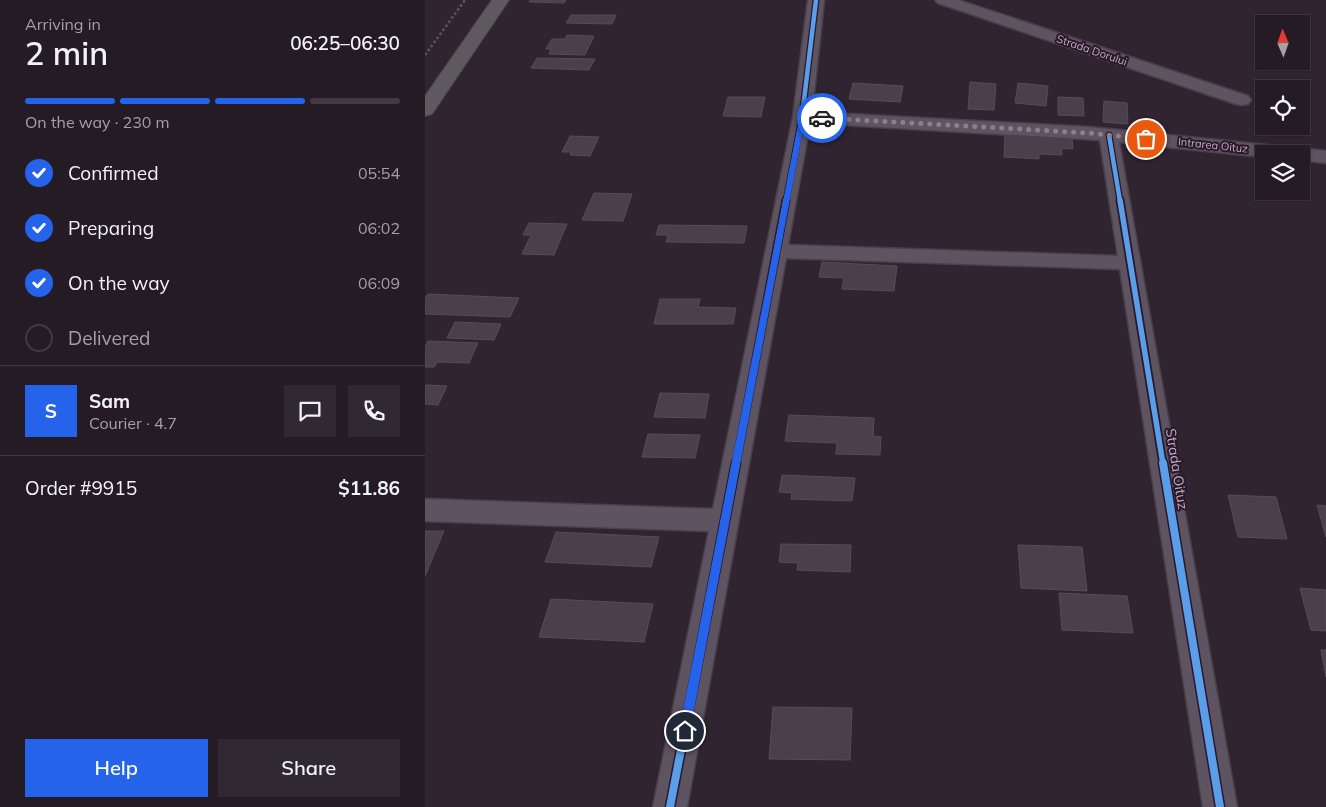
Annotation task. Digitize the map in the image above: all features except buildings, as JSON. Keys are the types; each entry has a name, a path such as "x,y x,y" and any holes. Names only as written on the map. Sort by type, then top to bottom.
{"highway":[{"path":"425,87 486,0"},
{"path":"425,110 501,0"}],"street":[{"path":"670,807 778,251 802,117 816,0"},
{"name":"Strada Dorului","path":"943,0 1242,100"},
{"name":"Intrarea Oituz","path":"802,117 1109,135 1255,150"},
{"name":"Strada Oituz","path":"1109,135 1220,807"},
{"path":"1310,155 1326,157"},
{"path":"778,251 1130,263"},
{"path":"425,510 725,520"}],"path":[{"path":"425,55 465,0"}],"cycle path":[{"path":"670,807 802,117 816,0"},
{"path":"1109,135 1220,807"}],"way so far":[{"path":"822,118 1089,133 1146,139"}],"route":[{"path":"685,731 778,251 802,117 822,118"}]}
